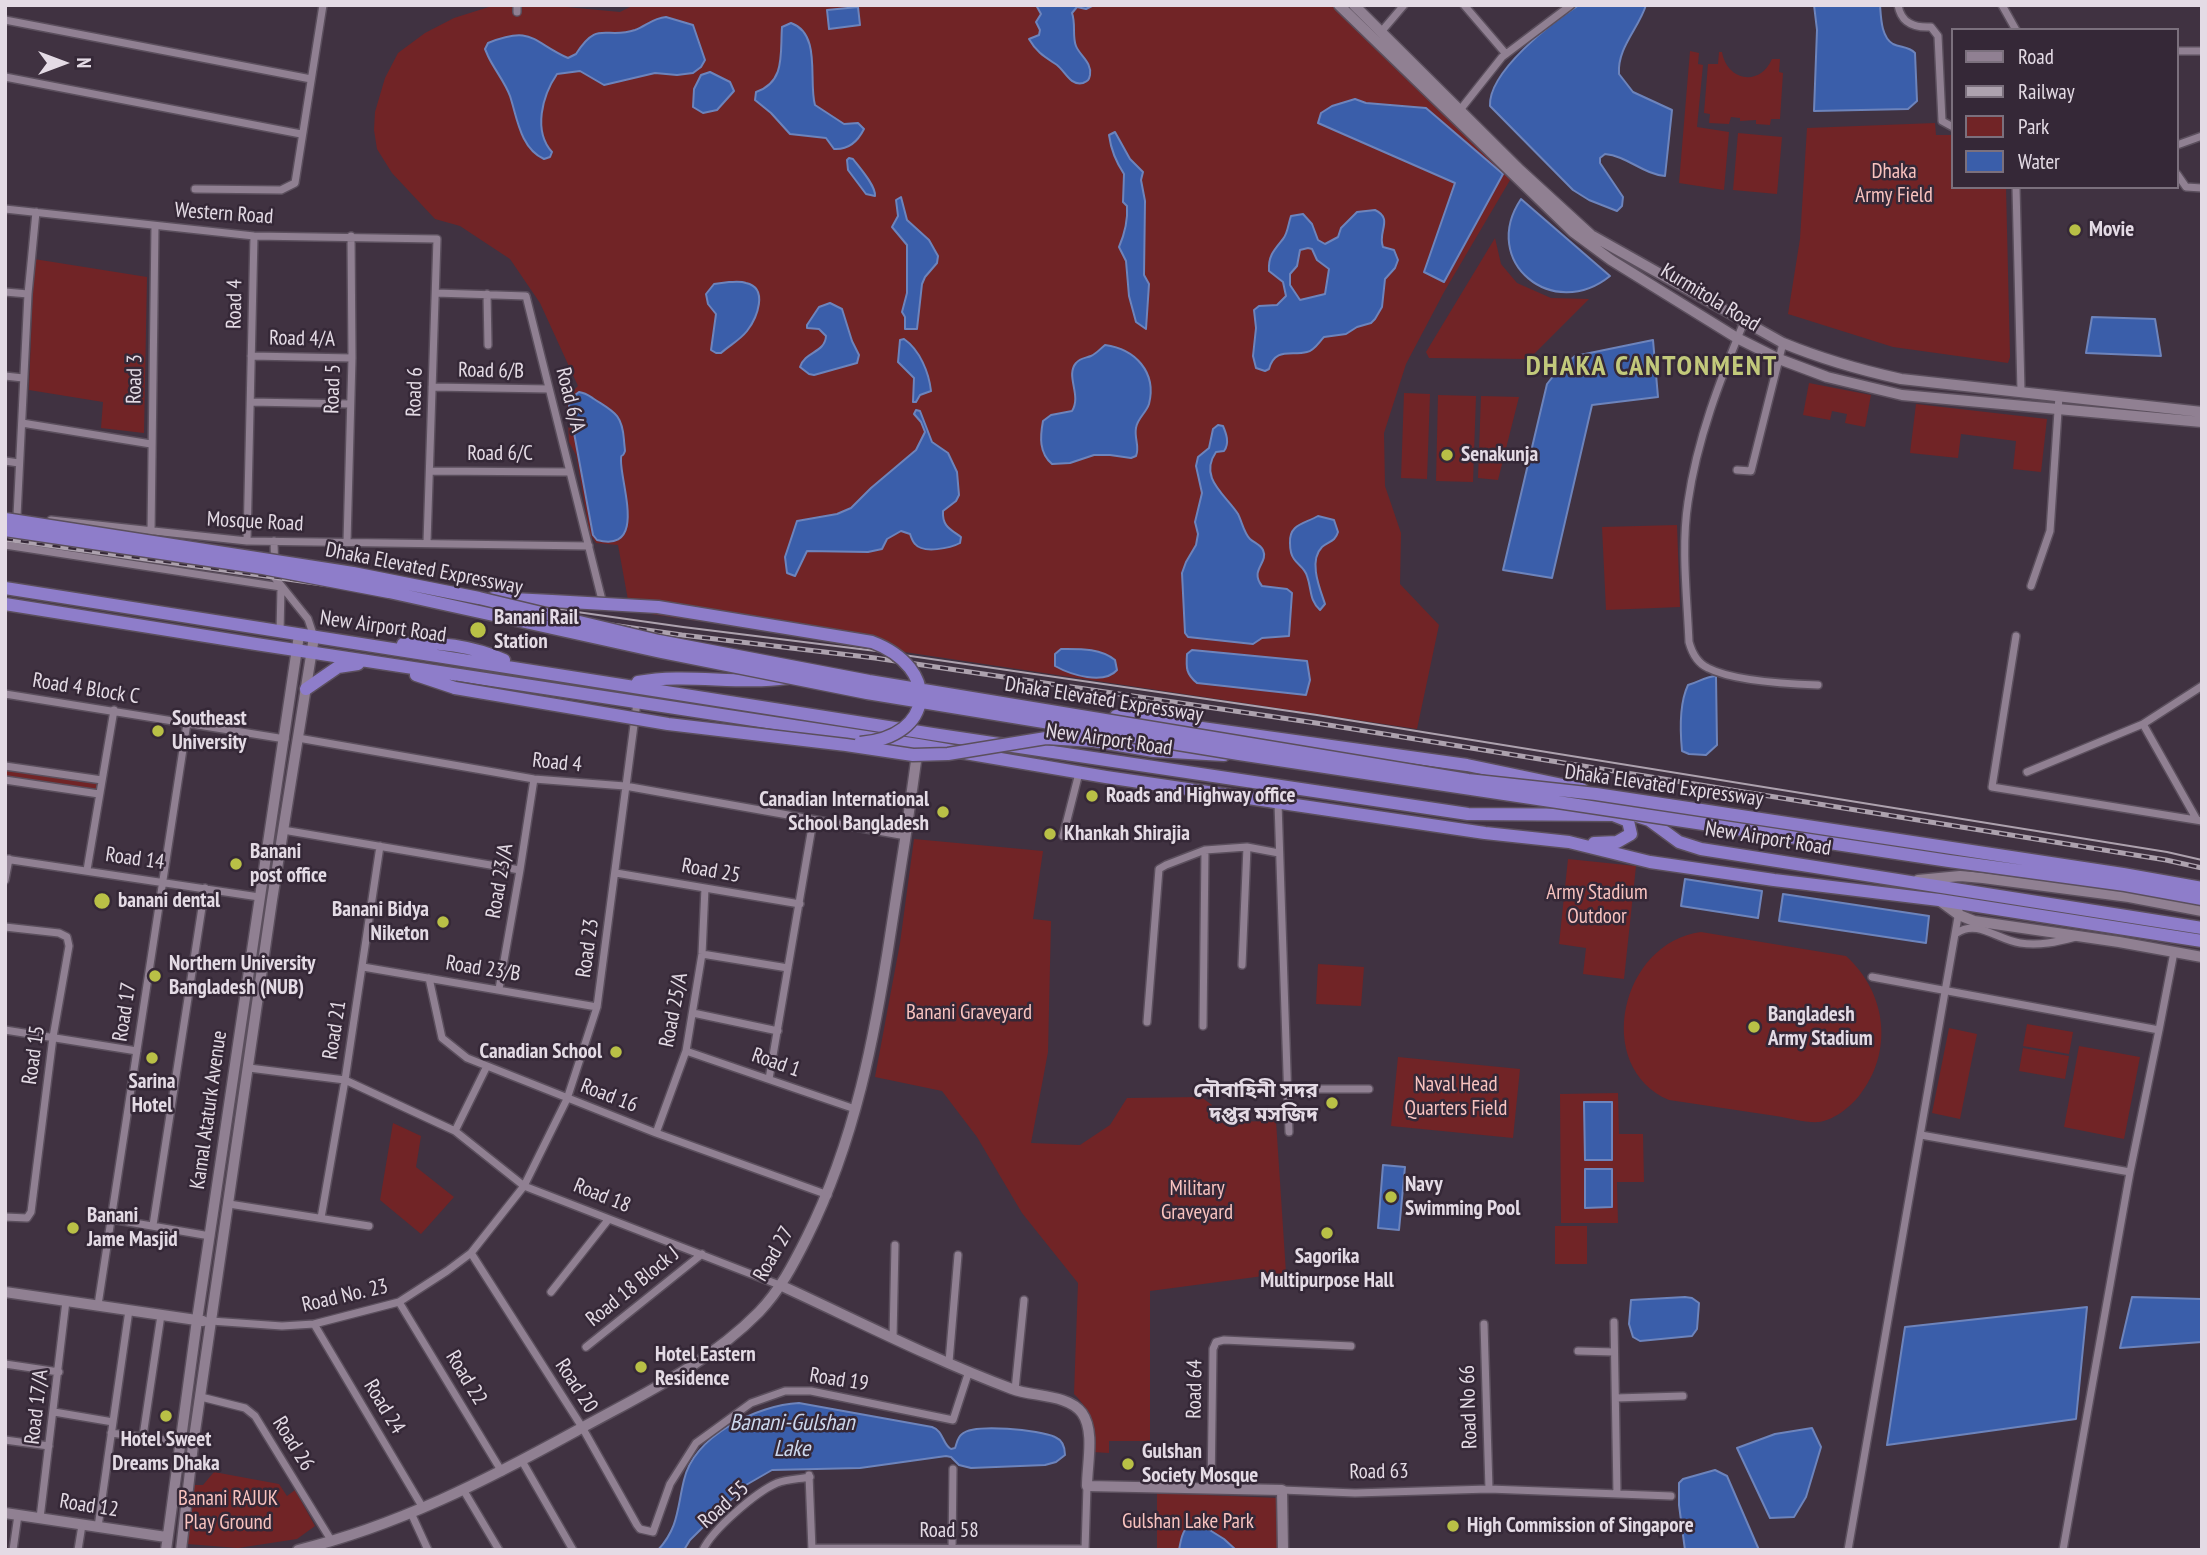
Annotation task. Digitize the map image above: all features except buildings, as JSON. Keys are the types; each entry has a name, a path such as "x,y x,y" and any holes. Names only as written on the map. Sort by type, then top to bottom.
{"highway":[{"name":"Dhaka Elevated Expressway","path":"9,516 260,557 479,598 659,641 869,681 1468,780 1596,794 2202,888"},
{"name":"Dhaka Elevated Expressway","path":"5,530 263,568 389,592 788,678 1239,754 1949,861 2125,884 2202,899"},
{"name":"New Airport Road","path":"5,588 1468,814 1639,816 1679,842 1701,849 2202,928"},
{"path":"479,598 659,607 879,645 897,653 907,661 918,681 918,706 910,723 897,734 880,741 846,745"},
{"name":"New Airport Road","path":"5,604 918,745 1079,773 1485,833 1569,842 1650,862 1939,900 1960,909 2202,941"},
{"path":"306,689 338,667 374,661 455,688 668,724 894,753 931,755 1057,737 1154,751 1214,756 1239,754"},
{"path":"627,684 654,679 768,681 836,671 977,695 1487,769 1562,783 1596,794"},
{"path":"918,745 920,731"},
{"path":"1569,842 1603,844 1625,839 1632,830 1628,821 1613,815"}],"main road":[{"name":"Kurmitola Road","path":"1339,5 1564,224 1611,260 1737,338 1779,359 1828,377 1902,395 2202,422"},
{"name":"Kurmitola Road","path":"1354,5 1520,170 1591,235 1783,343 1864,371 1902,379 2202,412"},
{"name":"Kamal Ataturk Avenue","path":"166,1550 197,1320 299,635"},
{"name":"Kamal Ataturk Avenue","path":"181,1550 181,1532 211,1321 314,636"},
{"name":"Road 27","path":"298,1550 411,1513 464,1491 653,1391 693,1364 757,1314 782,1286 828,1195 872,1045 918,745"},
{"path":"1908,881 1960,876 1983,878 2129,897 2202,911"},
{"path":"1960,909 1974,921 2201,955"},
{"name":"Road 18","path":"782,1286 893,1338 1015,1390 1072,1403 1082,1413 1089,1430 1087,1481"},
{"path":"5,1292 211,1321"},
{"name":"Road 63","path":"1087,1481 1211,1489 1282,1490"},
{"path":"1282,1490 1283,1550"},
{"name":"Road 12","path":"5,1513 166,1538"}],"street":[{"path":"194,189 281,190 295,183 323,5"},
{"path":"1381,32 1404,5"},
{"path":"1464,5 1506,54"},
{"path":"1460,110 1506,54 1571,5"},
{"path":"1898,5 1900,15 1910,25 1931,27 1938,36 1942,121 1952,126"},
{"path":"2013,5 2003,7 2015,28"},
{"path":"5,20 311,79"},
{"path":"2179,51 2202,51"},
{"path":"5,77 301,134"},
{"path":"2179,144 2202,136"},
{"path":"2179,177 2186,187 2202,188"},
{"path":"2016,189 2021,391"},
{"name":"Western Road","path":"5,209 254,236 435,238 438,242"},
{"path":"9,516 19,463 28,294 36,212"},
{"name":"Road 3","path":"151,532 155,226"},
{"name":"Road 4","path":"247,541 254,236"},
{"name":"Road 5","path":"347,542 352,358 351,236"},
{"name":"Road 6","path":"428,542 438,242"},
{"path":"5,292 28,294"},
{"name":"Road 6/A","path":"436,293 526,296 602,600"},
{"path":"487,294 488,345"},
{"path":"1744,322 1712,401 1688,503 1686,563 1692,652 1707,668 1738,677 1818,685"},
{"path":"1737,470 1751,471 1783,343"},
{"name":"Road 4/A","path":"251,356 352,358"},
{"path":"5,376 23,378"},
{"name":"Road 6/B","path":"432,387 549,389"},
{"path":"2031,586 2050,531 2059,396"},
{"path":"251,402 350,404"},
{"path":"22,423 151,444"},
{"path":"5,461 19,463"},
{"name":"Road 6/C","path":"431,471 570,472"},
{"name":"Mosque Road","path":"9,516 247,541 589,546"},
{"path":"274,541 275,578 308,619 314,636"},
{"path":"5,545 281,587"},
{"path":"181,572 183,553"},
{"path":"280,632 281,587"},
{"path":"2017,636 1992,787 2199,821"},
{"path":"2027,772 2143,724 2202,686"},
{"name":"Road 4 Block C","path":"5,694 285,739"},
{"name":"Road 23","path":"524,1186 568,1099 597,1007 637,702"},
{"path":"88,870 114,710"},
{"name":"Road 17","path":"98,1306 187,723"},
{"path":"2143,724 2199,821"},
{"name":"Road 4","path":"298,738 534,779 625,786 906,836"},
{"path":"5,765 102,780"},
{"path":"1063,836 1079,773"},
{"name":"Road 23/A","path":"499,989 534,779"},
{"path":"5,780 99,794"},
{"path":"1278,803 1289,1132"},
{"path":"769,1079 813,821"},
{"path":"283,830 520,870"},
{"name":"Road 21","path":"321,1218 363,967 380,846"},
{"path":"1147,1022 1159,870 1205,850 1247,847 1279,853"},
{"path":"1242,965 1247,847"},
{"path":"1203,1026 1205,850"},
{"path":"5,880 7,859"},
{"name":"Road 14","path":"7,859 259,897"},
{"name":"Road 25","path":"616,873 800,904"},
{"path":"153,1225 205,888"},
{"name":"Road 25/A","path":"656,1133 686,1051 702,954 705,888"},
{"path":"1960,909 1975,927"},
{"path":"1848,1550 1960,909"},
{"name":"Road 15","path":"5,927 59,933 67,937 69,946 53,1037 31,1212 27,1218 22,1219 5,1217"},
{"path":"1956,933 1964,928 1975,927 2004,939 2031,944 2056,943 2080,936"},
{"path":"2063,1550 2130,1172 2174,952"},
{"path":"702,954 788,968"},
{"name":"Road 23/B","path":"363,967 597,1007"},
{"path":"1872,977 2159,1030"},
{"name":"Road 16","path":"429,978 442,1038 467,1058 656,1133 828,1195"},
{"path":"693,1013 778,1031"},
{"path":"5,1030 137,1051"},
{"name":"Road 1","path":"686,1051 855,1109"},
{"path":"455,1130 488,1066"},
{"name":"Road 18","path":"248,1068 345,1080 455,1130 524,1186 782,1286"},
{"path":"1288,1090 1369,1090"},
{"path":"1921,1135 2130,1172"},
{"name":"Road No. 23","path":"211,1321 282,1326 314,1324 399,1302 471,1252 524,1186"},
{"path":"229,1204 369,1226"},
{"path":"111,1219 210,1236"},
{"path":"551,1292 608,1220"},
{"path":"893,1338 895,1245"},
{"name":"Road 20","path":"471,1252 583,1427 637,1525 640,1529 653,1532"},
{"name":"Road 18 Block J","path":"586,1347 702,1254"},
{"path":"949,1362 958,1255"},
{"path":"1015,1390 1024,1300"},
{"name":"Road 17/A","path":"40,1518 66,1301"},
{"name":"Road 22","path":"399,1302 502,1472"},
{"path":"98,1527 129,1310"},
{"path":"143,1436 162,1315"},
{"path":"1614,1322 1617,1494"},
{"name":"Road 24","path":"314,1324 423,1508"},
{"name":"Road No 66","path":"1484,1324 1489,1489"},
{"name":"Road 64","path":"1211,1489 1213,1349 1216,1342 1224,1340 1351,1346"},
{"path":"1578,1351 1614,1352"},
{"path":"5,1364 59,1372"},
{"name":"Road 19","path":"653,1532 670,1484 696,1443 751,1403 785,1391 811,1391 953,1420 969,1371"},
{"path":"1616,1398 1683,1396"},
{"name":"Road 26","path":"201,1397 245,1408 255,1416 331,1540"},
{"path":"54,1412 113,1422"},
{"path":"111,1433 181,1442"},
{"path":"5,1440 49,1446"},
{"path":"522,1461 573,1550"},
{"path":"952,1549 953,1469"},
{"name":"Road 55","path":"703,1550 708,1540 753,1499 778,1483 810,1476 812,1549"},
{"path":"1085,1549 1087,1481"},
{"name":"Road 63","path":"1282,1490 1355,1493 1489,1489 1671,1496"},
{"path":"464,1491 499,1550"},
{"path":"411,1513 428,1550"},
{"path":"13,1550 18,1515"},
{"path":"78,1550 82,1525"},
{"name":"Road 58","path":"812,1549 1085,1549"}],"green space":[{"path":"545,5 620,12 634,5 1332,5 1513,175 1444,292 1406,364 1384,433 1385,486 1401,533 1400,584 1439,625 1417,729 638,612 628,600 618,545 596,543 590,534 576,455 569,442 567,397 578,386 540,303 510,259 460,226 435,219 392,173 377,149 374,130 375,112 385,78 398,53 425,33 454,18 492,6"},
{"path":"1690,51 1699,53 1698,64 1703,65 1697,127 1729,132 1724,190 1679,183"},
{"path":"1719,52 1722,52 1730,69 1744,77 1760,74 1772,59 1780,59 1779,72 1783,73 1780,119 1771,119 1770,125 1756,124 1756,120 1740,121 1740,118 1731,117 1729,124 1709,123 1710,114 1704,113 1708,64 1718,64"},
{"name":"Dhaka Army Field","path":"1935,123 1936,135 1952,135 1952,189 2006,189 2008,363 1893,347 1788,314 1800,239 1807,128"},
{"path":"1738,133 1782,137 1777,194 1733,190"},
{"path":"1495,238 1501,264 1517,283 1551,298 1589,299 1529,359 1429,358 1426,352"},
{"path":"34,259 147,277 144,433 101,428 103,402 29,390"},
{"path":"1809,383 1871,395 1865,427 1845,423 1847,414 1832,411 1830,420 1803,415"},
{"path":"1404,393 1430,394 1427,479 1401,478"},
{"path":"1438,395 1476,396 1473,482 1436,481"},
{"path":"1481,396 1519,397 1498,480 1478,478"},
{"path":"1916,404 2047,419 2041,472 2013,469 2016,441 1961,434 1958,458 1910,453"},
{"path":"1677,525 1680,607 1606,610 1602,527"},
{"path":"5,766 102,780 99,794 5,780"},
{"name":"Banani Graveyard","path":"914,839 1043,851 1033,919 1051,921 1048,1052 1031,1143 1080,1145 1110,1125 1127,1098 1201,1097 1212,1105 1213,1122 1276,1121 1286,1273 1150,1291 1150,1441 1109,1441 1109,1453 1093,1452 1091,1420 1074,1394 1078,1283 1022,1213 977,1137 942,1091 875,1077 900,943"},
{"name":"Army Stadium Outdoor","path":"1568,859 1636,866 1624,979 1583,974 1586,948 1559,944"},
{"name":"Bangladesh Army Stadium","path":"1701,932 1846,956 1860,971 1877,1005 1881,1042 1870,1079 1846,1109 1825,1121 1809,1122 1669,1100 1645,1084 1630,1061 1624,1035 1626,1007 1635,981 1651,958 1673,941"},
{"path":"1318,964 1364,967 1361,1006 1316,1004"},
{"path":"2027,1024 2073,1032 2069,1054 2023,1046"},
{"path":"1949,1028 1977,1034 1960,1119 1932,1113"},
{"path":"2079,1046 2140,1057 2124,1139 2064,1127"},
{"path":"2023,1048 2069,1056 2065,1079 2019,1071"},
{"name":"Naval Head Quarters Field","path":"1398,1057 1520,1069 1513,1138 1391,1126"},
{"path":"1618,1093 1619,1134 1643,1134 1644,1182 1617,1182 1618,1223 1561,1223 1560,1094"},
{"path":"393,1123 421,1136 416,1167 454,1197 421,1234 380,1200"},
{"path":"1555,1226 1587,1226 1587,1264 1555,1264"},
{"name":"Banani RAJUK Play Ground","path":"214,1472 279,1484 287,1496 295,1490 315,1526 297,1539 238,1548 187,1544 193,1485 203,1485"},
{"name":"Gulshan Lake Park","path":"1157,1493 1278,1498 1279,1550 1157,1550"}],"water":[{"path":"1036,5 1094,5 1086,9 1077,7 1072,13 1076,46 1090,70 1087,81 1078,83 1071,80 1032,44 1029,39 1039,35 1040,30 1036,22 1041,14"},
{"path":"1579,5 1646,5 1621,55 1619,74 1633,92 1672,110 1665,176 1649,172 1613,155 1605,154 1600,158 1600,163 1623,197 1622,206 1617,211 1589,200 1573,190 1490,106 1499,78 1510,64 1538,35"},
{"path":"1814,5 1880,5 1886,37 1893,44 1915,53 1917,101 1908,109 1814,111 1817,30"},
{"path":"858,7 860,25 829,29 827,10"},
{"path":"666,17 693,25 705,60 701,67 693,73 655,73 604,85 580,71 557,74 547,93 541,124 546,144 552,152 550,157 544,159 536,154 525,140 508,91 488,56 485,49 488,43 524,36 568,58 576,54 590,37 596,34 635,30"},
{"path":"791,23 801,29 810,47 815,105 844,124 858,123 864,129 849,146 834,149 826,138 790,134 755,100 756,92 766,87 777,74 782,27"},
{"path":"710,72 730,82 734,91 717,110 703,113 693,107 694,89 701,75"},
{"path":"1355,99 1366,103 1426,108 1503,174 1444,282 1424,272 1455,183 1318,123 1321,113 1332,106"},
{"path":"1115,132 1130,159 1143,172 1144,275 1149,284 1146,329 1136,322 1129,296 1126,261 1119,247 1126,227 1127,206 1123,202 1124,174 1114,156 1109,135"},
{"path":"849,158 853,159 867,177 875,196 866,194 848,170"},
{"path":"901,197 907,220 929,240 938,256 937,263 922,284 917,329 905,329 902,312 907,293 907,245 892,227 898,216 896,200"},
{"path":"1521,199 1610,276 1588,288 1566,292 1546,288 1528,278 1516,263 1509,244 1510,222"},
{"path":"1375,210 1381,214 1384,222 1383,247 1394,250 1398,260 1385,279 1382,307 1375,319 1346,334 1324,337 1310,351 1279,355 1265,371 1256,368 1253,356 1256,328 1254,310 1259,306 1277,305 1286,296 1283,282 1269,271 1269,261 1286,234 1291,216 1303,214 1312,224 1318,240 1325,244 1338,237 1341,228 1357,212","holes":["1312,249 1317,260 1329,269 1325,294 1300,300 1290,285 1290,274 1297,266 1300,250"]},
{"path":"742,282 753,286 759,297 759,304 751,325 744,334 721,353 716,353 711,350 716,314 708,304 706,294 714,284"},
{"path":"830,303 842,309 859,355 857,363 809,374 800,367 806,358 822,346 826,336 819,329 807,328 807,325 819,307"},
{"path":"2092,317 2155,319 2161,356 2086,353"},
{"path":"904,339 919,356 930,384 931,391 920,395 916,402 913,402 914,378 898,362 900,340"},
{"path":"1653,340 1658,397 1592,405 1552,578 1503,570 1547,384 1558,370 1575,356"},
{"path":"1105,345 1126,351 1134,357 1147,372 1150,382 1149,404 1136,428 1136,456 1131,458 1094,455 1070,463 1052,464 1045,455 1042,444 1043,421 1051,415 1072,411 1075,405 1073,368 1079,360 1093,355"},
{"path":"579,392 587,394 612,411 619,419 623,431 625,451 621,461 627,500 627,527 622,537 612,541 597,540 593,535 569,406 571,398"},
{"path":"916,410 920,411 932,442 948,453 957,472 959,495 956,501 943,511 943,516 948,527 961,537 960,543 944,548 924,549 915,544 910,534 901,531 887,539 882,549 868,552 807,551 795,576 787,573 785,557 797,521 837,514 851,508 916,450 925,432 914,414"},
{"path":"1218,425 1223,426 1227,445 1224,451 1216,452 1211,461 1212,478 1238,514 1248,537 1263,550 1264,559 1258,571 1262,586 1287,589 1292,593 1289,636 1262,638 1253,644 1188,637 1185,633 1182,573 1196,545 1198,534 1195,522 1202,493 1196,466 1198,457 1209,448 1213,429"},
{"path":"1318,516 1334,520 1338,532 1333,540 1322,547 1316,560 1316,575 1325,604 1320,610 1312,599 1306,573 1292,556 1290,549 1290,537 1295,528"},
{"path":"1061,649 1103,653 1115,660 1117,670 1111,675 1096,678 1070,673 1055,666 1055,654"},
{"path":"1192,650 1307,661 1310,680 1306,695 1197,683 1187,667 1187,654"},
{"path":"1716,676 1717,745 1706,755 1689,754 1682,751 1681,743 1685,692 1688,685"},
{"path":"1685,879 1762,891 1758,918 1681,906"},
{"path":"1783,894 1929,916 1926,943 1779,921"},
{"path":"1584,1102 1612,1102 1612,1160 1585,1160"},
{"name":"Navy Swimming Pool","path":"1383,1165 1405,1167 1399,1230 1378,1228"},
{"path":"1585,1169 1612,1169 1612,1207 1585,1208"},
{"path":"1685,1297 1699,1303 1697,1329 1692,1336 1640,1341 1633,1337 1629,1324 1631,1300"},
{"path":"2132,1297 2202,1299 2202,1342 2120,1348"},
{"path":"2087,1307 2076,1419 1887,1445 1905,1327"},
{"name":"Banani-Gulshan Lake","path":"799,1403 932,1427 939,1431 951,1449 955,1448 960,1436 979,1429 1047,1434 1063,1444 1065,1455 1056,1462 1045,1465 971,1468 959,1465 946,1456 860,1468 772,1470 746,1485 690,1540 684,1550 658,1550 674,1525 684,1480 690,1464 700,1450 714,1437 747,1417 782,1405"},
{"path":"1812,1428 1821,1447 1806,1497 1794,1517 1770,1518 1737,1448 1775,1434"},
{"path":"1715,1470 1727,1476 1759,1550 1685,1550 1679,1483 1683,1479"},
{"path":"1200,1524 1236,1550 1179,1550 1186,1529"}],"tram line":[{"path":"5,531 683,627 876,651 1317,715 2167,852 2202,860"}],"railway":[{"path":"5,539 682,635 875,658 1316,723 2202,868"}],"place":[{"name":"Movie","path":"2075,230"},
{"name":"Senakunja","path":"1447,455"},
{"name":"Banani Rail Station","path":"478,630"},
{"name":"Southeast University","path":"158,731"},
{"name":"Roads and Highway office","path":"1092,796"},
{"name":"Canadian International School Bangladesh","path":"943,812"},
{"name":"Khankah Shirajia","path":"1050,834"},
{"name":"Banani post office","path":"236,864"},
{"name":"banani dental","path":"102,901"},
{"name":"Banani Bidya Niketon","path":"443,922"},
{"name":"Northern University Bangladesh (NUB)","path":"155,976"},
{"name":"Bangladesh Army Stadium","path":"1754,1027"},
{"name":"Canadian School","path":"616,1052"},
{"name":"Sarina Hotel","path":"152,1058"},
{"name":"নৌবাহিনী সদর দপ্তর মসজিদ","path":"1332,1103"},
{"name":"Navy Swimming Pool","path":"1391,1197"},
{"name":"Banani Jame Masjid","path":"73,1228"},
{"name":"Sagorika Multipurpose Hall","path":"1327,1233"},
{"name":"Hotel Eastern Residence","path":"641,1367"},
{"name":"Hotel Sweet Dreams Dhaka","path":"166,1416"},
{"name":"Gulshan Society Mosque","path":"1128,1464"},
{"name":"High Commission of Singapore","path":"1453,1526"}],"district":[{"name":"DHAKA CANTONMENT","path":"1652,367"}],"park label":[{"name":"Military Graveyard","path":"1197,1201"}]}
